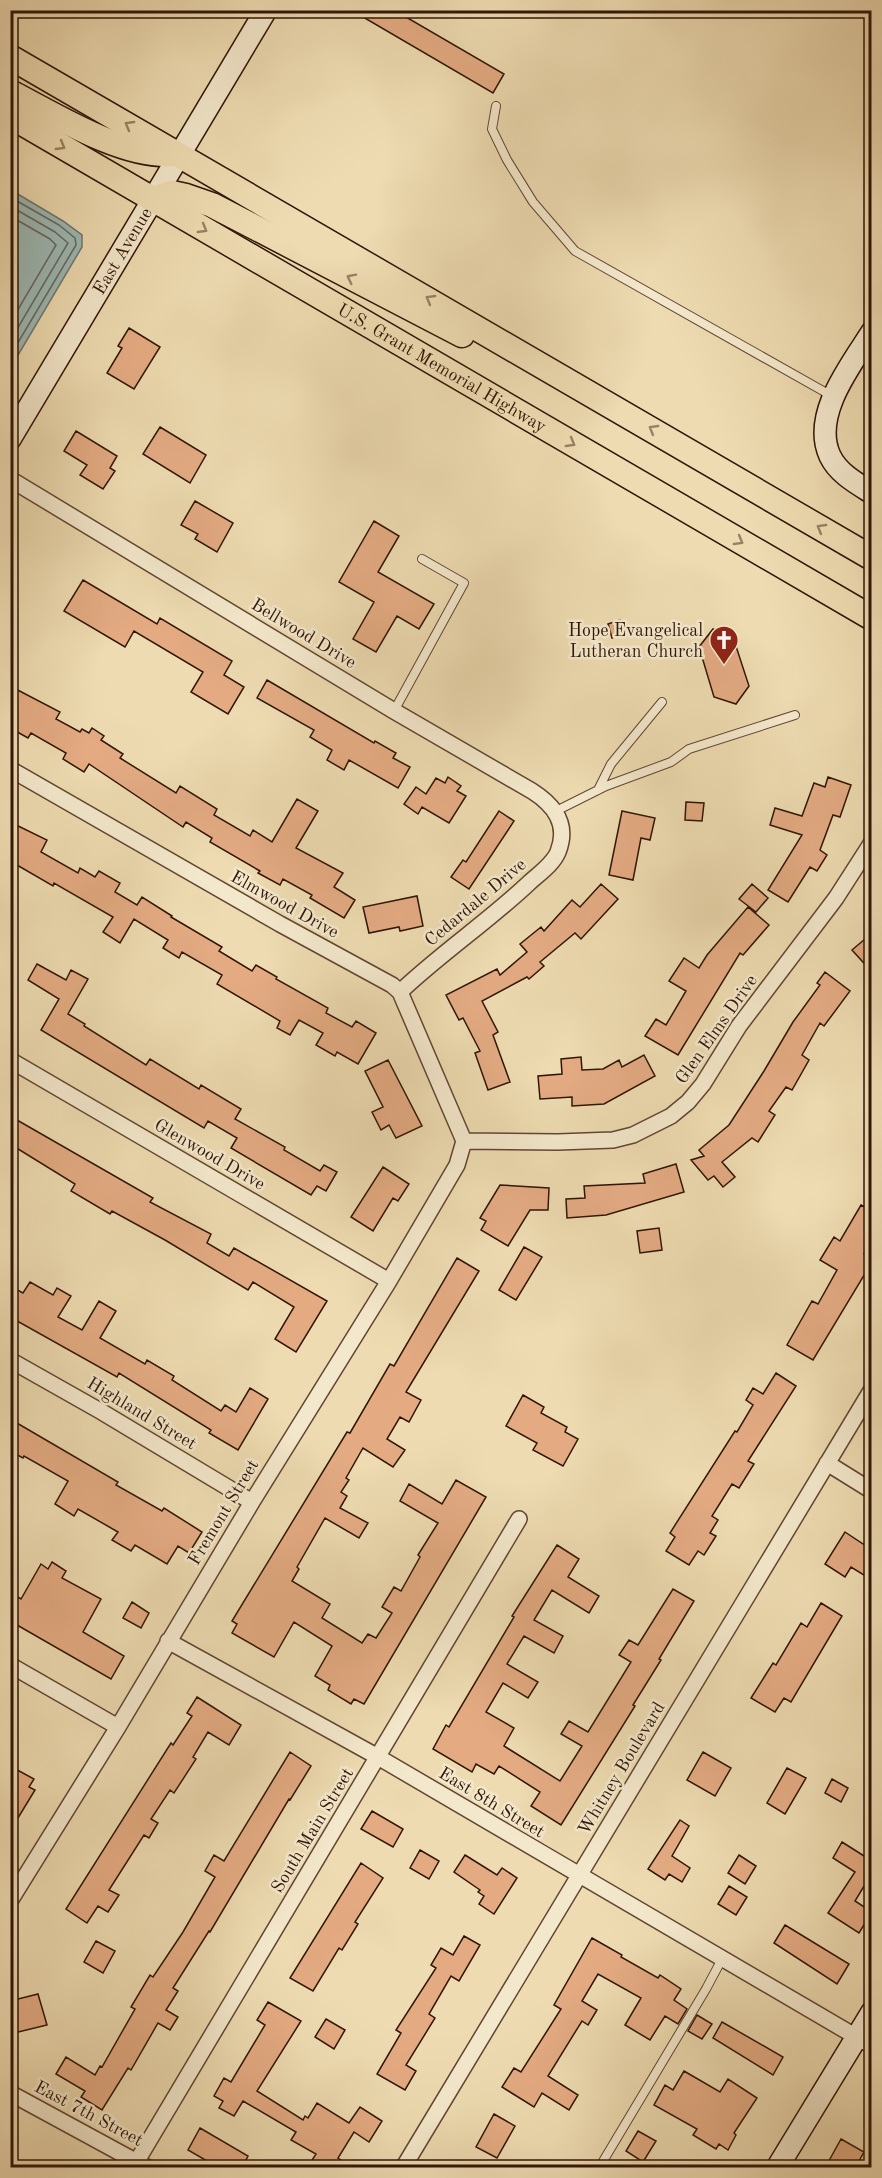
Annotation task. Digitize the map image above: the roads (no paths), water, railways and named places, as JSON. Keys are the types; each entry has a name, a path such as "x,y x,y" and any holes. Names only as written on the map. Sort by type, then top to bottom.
{"main road":[{"path":"10,57 872,558"},
{"path":"10,93 116,145 158,155 180,154"},
{"name":"U.S. Grant Memorial Highway","path":"10,116 872,618"},
{"path":"152,199 172,194 212,205 456,333 611,405"}],"street":[{"name":"East Avenue","path":"10,439 266,10"},
{"path":"872,332 832,396 826,417 829,455 846,475 872,493"},
{"name":"Bellwood Drive","path":"10,479 394,711 532,791 546,800 556,811"},
{"name":"Elmwood Drive","path":"10,769 280,924 392,985 400,992"},
{"name":"Cedardale Drive","path":"400,992 517,895 550,864 558,852 562,833 562,826 556,811"},
{"name":"Glen Elms Drive","path":"464,1141 613,1140 633,1135 671,1116 688,1102 703,1084 739,1026 836,898 871,845"},
{"path":"400,992 464,1141"},
{"name":"Glenwood Drive","path":"10,1060 389,1281"},
{"name":"Fremont Street","path":"10,1900 389,1281 457,1165 464,1141"},
{"name":"Highland Street","path":"10,1360 252,1502"},
{"name":"Whitney Boulevard","path":"403,2168 872,1389"},
{"path":"827,1463 872,1491"},
{"name":"South Main Street","path":"143,2164 378,1757 519,1519"},
{"name":"East 8th Street","path":"168,1641 378,1757 864,2042"},
{"path":"10,1665 118,1727"},
{"path":"777,2168 864,2042 872,2012"},
{"name":"East 7th Street","path":"10,2093 143,2164"}],"lane":[{"path":"496,106 492,129 507,160 533,202 575,252 832,396"},
{"path":"394,711 464,583 422,559"},
{"path":"598,790 611,764 662,702"},
{"path":"556,811 598,790 671,762 690,749 795,715"},
{"path":"599,2168 722,1959"}],"water":[{"path":"11,190 82,235 82,247 11,367"}],"place":[{"name":"Hope Evangelical Lutheran Church","path":"724,666"}]}
